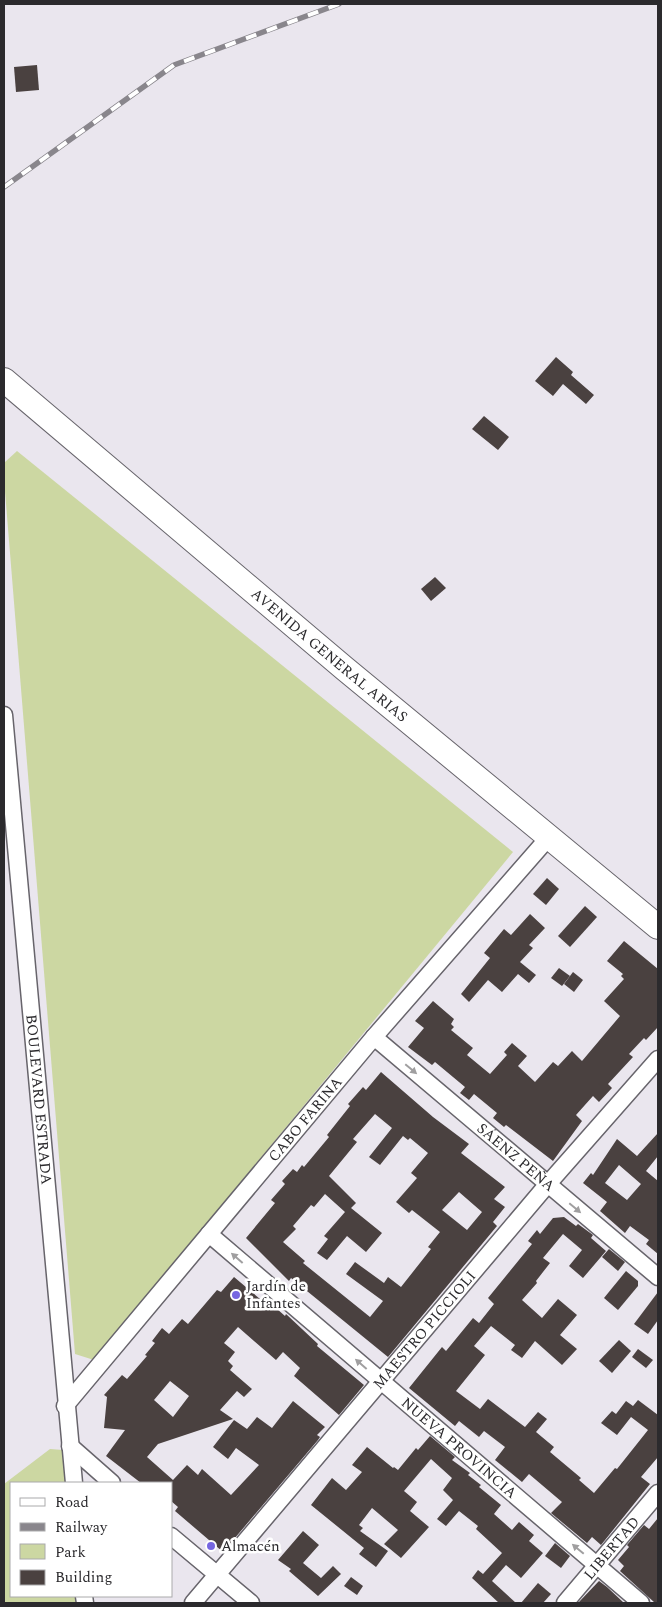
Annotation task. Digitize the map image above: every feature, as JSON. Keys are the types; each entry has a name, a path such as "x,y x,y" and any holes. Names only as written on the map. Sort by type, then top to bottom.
{"main road":[{"name":"AVENIDA GENERAL ARIAS","path":"4,380 344,668 658,927"}],"street":[{"name":"BOULEVARD ESTRADA","path":"4,715 65,1406 74,1482"},
{"name":"CABO FARINA","path":"65,1406 374,1037 549,837"},
{"name":"SÁENZ PEÑA","path":"374,1037 658,1277"},
{"name":"MAESTRO PICCIOLI","path":"193,1603 547,1185 658,1059"},
{"name":"NUEVA PROVINCIA","path":"209,1234 641,1603"},
{"path":"70,1446 111,1482"},
{"name":"LIBERTAD","path":"565,1603 658,1493"},
{"path":"172,1537 251,1603"}],"green space":[{"path":"17,451 513,852 94,1360 75,1354 4,479 4,463"},
{"path":"50,1449 63,1450 66,1482 10,1482 10,1597 77,1597 77,1603 4,1603 4,1484"}],"building":[{"path":"37,65 39,90 16,92 14,67"},
{"path":"556,357 573,372 571,375 594,395 586,404 563,384 553,396 535,381"},
{"path":"484,416 509,437 498,450 472,429"},
{"path":"435,577 446,588 431,601 421,589"},
{"path":"547,878 559,889 546,905 533,894"},
{"path":"585,906 597,917 570,947 558,936"},
{"path":"530,914 545,928 529,945 533,948 520,962 536,975 529,983 518,974 502,992 488,980 469,1002 461,994 490,958 484,953 504,929 511,935"},
{"path":"624,941 658,969 658,1027 629,1054 633,1057 608,1084 612,1088 599,1102 593,1096 576,1115 582,1121 553,1161 506,1125 504,1127 493,1118 497,1113 474,1094 469,1100 460,1093 465,1087 435,1062 432,1065 408,1047 424,1028 415,1021 433,1001 454,1019 451,1024 454,1027 451,1030 473,1048 467,1055 490,1074 507,1055 504,1052 512,1043 527,1056 518,1066 535,1082 553,1062 558,1066 572,1051 582,1061 620,1016 604,1001 624,979 621,976 623,974 607,961"},
{"path":"559,968 570,976 562,986 551,978"},
{"path":"573,972 583,980 574,992 564,984"},
{"path":"381,1072 433,1117 469,1144 461,1153 505,1187 494,1199 505,1207 493,1222 497,1226 388,1357 291,1278 289,1281 246,1238 275,1203 271,1200 285,1184 282,1181 293,1169 297,1172 302,1165 304,1167 329,1137 327,1135 350,1106 348,1104 363,1087 366,1090","holes":["375,1114 392,1128 369,1157 380,1165 403,1136 408,1140 410,1138 428,1153 411,1173 417,1178 396,1202 409,1213 412,1210 440,1232 428,1247 431,1249 401,1287 388,1277 384,1283 355,1262 346,1274 383,1301 370,1317 303,1263 305,1261 283,1242 296,1229 293,1226 311,1205 314,1207 325,1194 345,1212 324,1236 328,1239 317,1253 327,1260 347,1236 366,1252 382,1233 351,1208 356,1203 329,1176 357,1142 353,1139","459,1192 482,1212 467,1230 442,1210"]},
{"path":"658,1133 658,1156 646,1171 658,1181 658,1254 646,1244 649,1240 630,1226 625,1233 600,1211 607,1202 583,1183 591,1173 593,1175 617,1139 637,1156","holes":["619,1165 641,1184 627,1200 605,1183"]},
{"path":"564,1217 593,1235 591,1238 606,1251 583,1278 569,1266 582,1250 563,1234 543,1258 550,1263 536,1281 537,1283 522,1300 542,1318 558,1299 577,1315 560,1335 577,1349 562,1365 535,1341 522,1358 511,1350 515,1345 491,1326 474,1346 485,1355 456,1391 480,1409 488,1399 525,1427 538,1412 547,1419 536,1432 554,1447 550,1452 581,1478 579,1480 594,1493 615,1468 617,1469 648,1430 631,1417 617,1435 601,1423 612,1411 616,1414 626,1401 633,1406 638,1400 658,1415 658,1457 641,1477 650,1484 601,1545 592,1537 587,1543 551,1513 562,1502 529,1474 522,1482 495,1460 505,1447 484,1431 479,1437 459,1421 455,1426 409,1388 442,1347 446,1351 473,1318 479,1323 494,1304 488,1298 532,1244 528,1241 537,1230 540,1234 553,1218"},
{"path":"609,1249 625,1262 618,1271 602,1257"},
{"path":"626,1271 638,1281 638,1286 618,1310 604,1298"},
{"path":"234,1277 266,1304 268,1301 285,1316 286,1314 318,1344 317,1346 364,1385 339,1415 294,1376 300,1368 283,1352 276,1360 238,1327 224,1343 235,1352 228,1361 233,1366 230,1370 252,1389 244,1397 237,1391 220,1410 233,1419 158,1444 147,1457 173,1480 187,1465 198,1475 202,1469 231,1495 259,1465 236,1448 228,1459 213,1447 234,1420 247,1429 257,1417 272,1428 293,1401 325,1427 317,1435 320,1437 318,1440 223,1552 175,1511 178,1507 172,1502 172,1482 140,1482 106,1456 125,1430 104,1428 107,1397 104,1395 122,1375 127,1379 147,1356 145,1355 155,1343 152,1341 162,1328 169,1334 182,1319 188,1324 217,1290 221,1292","holes":["170,1381 189,1396 173,1417 154,1400"]},
{"path":"658,1292 658,1320 648,1334 634,1324"},
{"path":"619,1340 631,1351 612,1373 599,1361"},
{"path":"638,1349 653,1360 646,1368 632,1357"},
{"path":"430,1436 455,1457 452,1460 470,1473 468,1475 481,1485 479,1487 501,1505 494,1514 512,1530 519,1522 534,1535 529,1541 543,1553 521,1578 506,1565 492,1581 516,1603 499,1603 472,1578 478,1570 483,1574 502,1553 476,1529 478,1526 459,1511 446,1526 437,1519 453,1500 443,1490 452,1478 431,1459 404,1491 417,1502 410,1511 429,1527 401,1558 384,1544 398,1530 372,1508 359,1525 363,1528 360,1531 388,1551 376,1567 359,1554 364,1548 311,1505 332,1478 346,1490 362,1472 352,1465 367,1447 398,1470 416,1448 418,1450"},
{"path":"658,1518 658,1603 655,1603 620,1571 624,1566 618,1560 629,1547 627,1545 644,1525 649,1529"},
{"path":"303,1531 319,1545 303,1563 321,1578 333,1566 341,1574 318,1596 289,1571 291,1569 278,1560"},
{"path":"555,1543 570,1556 561,1568 545,1556"},
{"path":"351,1577 363,1586 357,1595 344,1586"},
{"path":"599,1581 607,1587 624,1603 578,1603"},
{"path":"538,1583 551,1594 543,1603 521,1603"}],"railway":[{"path":"4,187 174,65 339,4"}],"place":[{"name":"Jardín de Infantes","path":"236,1295"},
{"name":"Almacén","path":"211,1546"}]}
